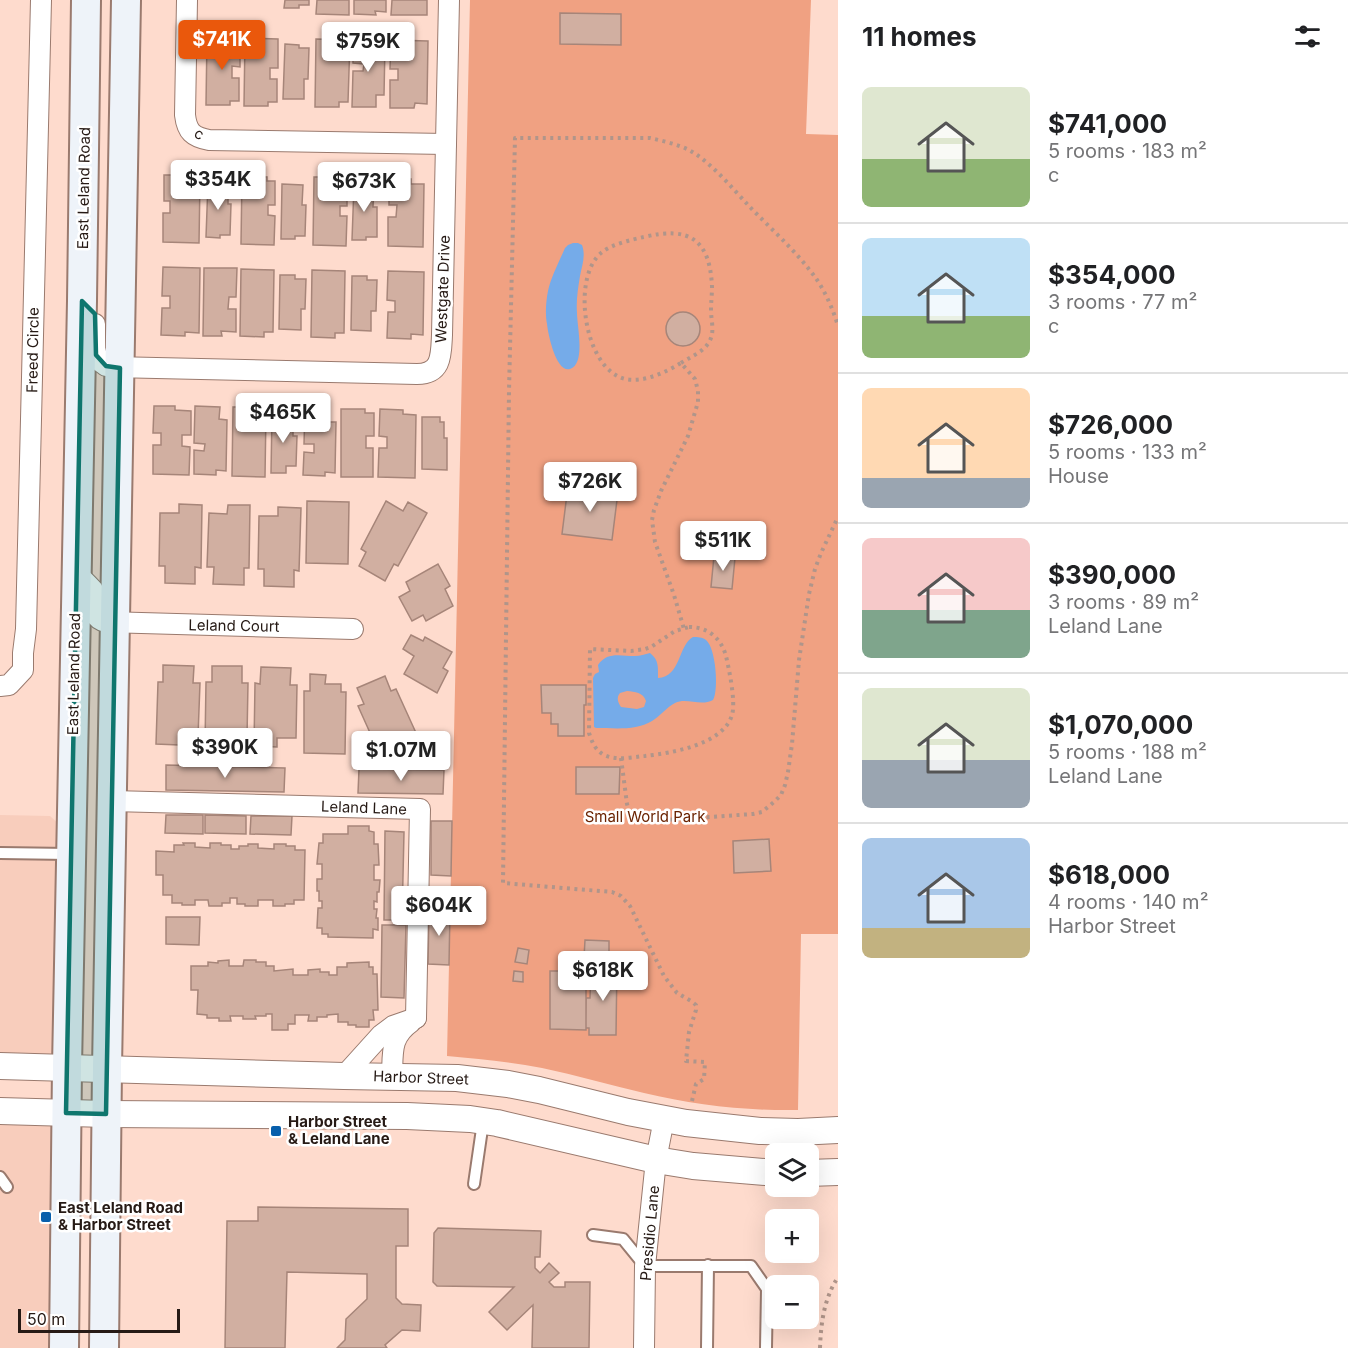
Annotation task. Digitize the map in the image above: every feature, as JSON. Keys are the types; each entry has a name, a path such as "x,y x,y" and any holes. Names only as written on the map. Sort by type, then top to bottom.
{"main road":[{"name":"East Leland Road","path":"64,1348 70,854 86,0"},
{"path":"104,1348 106,1114 126,0"}],"street":[{"name":"Freed Circle","path":"0,686 9,685 23,670 26,629 41,0"},
{"name":"c","path":"187,0 185,115 189,131 198,137 209,140 447,144"},
{"name":"Westgate Drive","path":"120,368 417,374 427,374 435,368 440,359 442,336 449,0"},
{"path":"82,301 94,314 95,349 98,360 106,366 120,368"},
{"path":"76,573 95,594 97,617 102,621 115,622"},
{"name":"Leland Court","path":"115,622 353,629"},
{"name":"Leland Lane","path":"112,801 420,809 416,1018"},
{"path":"344,1076 381,1035 393,1026 416,1018"},
{"path":"392,1076 394,1043 402,1028 416,1018"},
{"name":"Harbor Street","path":"0,1066 457,1078 508,1084 618,1110 705,1125 760,1131 838,1130"},
{"path":"0,1111 406,1116 483,1120 656,1160 693,1166 765,1172"},
{"name":"Presidio Lane","path":"644,1348 645,1266 656,1160 664,1119"},
{"path":"819,1173 838,1172"}],"lane":[{"path":"0,853 70,854"},
{"path":"474,1184 483,1120"},
{"path":"0,1177 7,1187"},
{"path":"593,1235 623,1239 645,1266 751,1266 767,1289 766,1348"},
{"path":"707,1348 708,1265"}],"path":[{"path":"692,1102 696,1084 704,1079 705,1062 686,1061 689,1032 696,1005 677,993 664,976 630,906 621,896 612,892 503,883 509,391 515,138 650,138 689,150 704,161 737,193 815,277 835,313 838,326"},
{"path":"673,232 693,238 700,246 706,256 712,285 712,334 709,344 704,349 681,363 667,371 627,380 609,370 600,360 589,334 585,303 588,274 594,261 602,252 628,240 673,232"},
{"path":"681,363 695,378 698,402 693,424 661,491 652,520 655,542 684,629"},
{"path":"621,758 627,804 630,814 639,819 650,821 753,814 762,812 781,795 789,772 799,660 809,594 821,553 838,517"},
{"path":"696,627 707,630 722,645 729,669 733,713 729,722 716,734 694,746 660,754 621,758 602,754 595,748 589,733 590,649 631,651 645,649 675,631 696,627"},
{"path":"820,1348 823,1309 838,1277"}],"highlighted area":[{"path":"82,301 95,314 96,355 106,366 120,368 106,1114 66,1113"}],"shaded area":[{"path":"0,815 50,816 62,827 58,1058 0,1057"},
{"path":"0,1122 55,1124 53,1348 0,1348"}],"green space":[{"name":"Small World Park","path":"470,0 811,0 806,134 838,135 838,934 801,934 798,1110 701,1104 644,1093 542,1068 447,1056"}],"water":[{"path":"573,243 582,245 584,257 577,304 580,344 575,366 565,369 557,359 551,344 546,308 548,291 555,270 565,248"},
{"path":"693,637 700,637 706,640 712,651 716,670 713,700 703,703 680,701 652,721 632,728 594,727 593,678 599,672 598,665 602,661 615,655 637,656 650,653 658,667 658,678 671,672 688,641","holes":["627,691 643,696 646,701 644,707 637,709 621,707 618,700 619,695"]}],"building":[{"path":"285,0 309,0 309,5 284,8"},
{"path":"317,0 349,0 349,15 316,14"},
{"path":"354,0 386,0 386,12 375,11 376,15 354,14"},
{"path":"392,0 427,0 427,15 391,15"},
{"path":"560,13 621,14 621,45 560,44"},
{"path":"207,37 240,38 240,67 232,66 232,78 239,78 239,101 230,101 230,105 206,105"},
{"path":"245,38 278,39 278,68 270,68 270,79 277,79 277,102 268,102 268,106 244,106"},
{"path":"316,39 350,40 348,102 339,102 339,107 315,107"},
{"path":"353,40 376,41 375,45 385,45 384,95 376,95 376,107 352,107 353,71 363,71 364,64 353,63"},
{"path":"391,40 428,41 427,104 415,103 414,108 390,108 390,80 398,80 398,69 390,69"},
{"path":"285,44 309,48 308,79 304,79 304,99 283,99"},
{"path":"164,175 187,175 188,180 200,180 199,243 163,242 163,213 170,213 170,201 164,201"},
{"path":"242,176 267,177 267,181 275,181 275,205 268,205 268,215 275,216 274,245 241,244"},
{"path":"314,177 339,177 339,182 347,182 347,206 340,206 340,216 347,216 346,246 313,245"},
{"path":"389,179 411,179 411,184 424,184 423,247 388,246 388,217 396,217 397,205 389,205"},
{"path":"208,183 228,184 228,204 231,204 230,235 220,235 220,238 206,237"},
{"path":"282,184 303,185 302,205 306,205 305,236 281,239"},
{"path":"354,185 374,186 373,207 377,207 377,237 352,240"},
{"path":"163,267 200,268 199,333 185,332 185,336 161,335 162,308 170,308 170,296 162,296"},
{"path":"204,268 237,268 236,297 229,297 228,309 236,309 236,332 221,331 222,336 203,336"},
{"path":"241,269 274,270 273,332 264,332 264,337 240,336"},
{"path":"312,270 345,271 344,333 335,333 335,338 311,337"},
{"path":"388,271 424,272 423,335 411,334 411,339 387,338 388,312 395,312 395,301 387,300"},
{"path":"280,275 295,275 295,279 306,279 305,309 301,309 301,330 279,329"},
{"path":"352,276 367,276 367,280 377,280 376,311 371,311 371,331 351,330"},
{"path":"683,312 695,317 700,329 695,341 683,346 671,341 666,329 671,317"},
{"path":"154,406 175,406 175,410 191,411 191,435 182,435 182,446 190,447 189,475 153,474 153,445 161,445 161,433 153,433"},
{"path":"195,406 220,407 219,419 227,420 226,471 216,470 216,475 194,474 194,450 204,451 205,444 194,443"},
{"path":"233,407 258,407 258,412 266,412 265,477 232,476"},
{"path":"305,409 328,409 328,422 336,422 335,473 325,472 325,476 303,475 304,452 314,453 314,444 304,444"},
{"path":"341,409 365,409 365,413 374,413 374,436 366,436 366,448 373,448 373,477 341,477"},
{"path":"380,409 403,410 403,414 416,415 415,478 378,477 379,448 387,448 387,437 379,436"},
{"path":"272,415 293,415 293,436 297,436 296,466 286,466 286,473 271,473"},
{"path":"422,417 440,417 440,422 444,422 444,438 447,438 447,470 422,469"},
{"path":"568,486 618,492 612,540 562,534"},
{"path":"307,501 349,502 348,564 306,563"},
{"path":"386,501 403,511 408,502 427,513 398,566 394,564 385,581 359,566 366,552 361,549"},
{"path":"179,504 202,505 201,568 195,567 195,584 165,583 165,566 159,566 160,513 179,513"},
{"path":"228,505 250,505 249,568 244,568 244,585 213,584 214,567 207,567 209,513 227,514"},
{"path":"278,507 301,508 299,571 294,570 294,587 264,586 264,569 258,569 259,516 278,516"},
{"path":"714,556 735,558 732,589 711,587"},
{"path":"438,564 450,586 445,589 453,606 426,621 423,615 412,621 399,597 410,591 406,582"},
{"path":"411,635 423,641 425,637 452,652 443,668 448,671 437,693 404,674 414,656 403,649"},
{"path":"163,665 194,666 193,683 200,683 198,736 180,736 179,745 156,744 158,682 163,682"},
{"path":"212,666 242,666 242,683 248,683 247,737 228,736 228,746 205,745 206,682 212,682"},
{"path":"261,667 291,668 290,685 297,685 296,738 277,738 277,747 254,746 255,683 260,684"},
{"path":"310,674 326,675 325,684 341,684 341,692 346,692 345,754 304,753 304,691 310,691"},
{"path":"385,676 391,691 396,689 422,746 401,755 397,747 380,755 358,706 364,704 357,688"},
{"path":"541,685 586,685 584,736 558,736 558,724 551,724 551,713 542,713"},
{"path":"166,765 285,768 284,792 166,790"},
{"path":"576,767 620,767 619,794 576,794"},
{"path":"359,769 444,770 443,794 358,793"},
{"path":"166,815 203,815 203,834 165,833"},
{"path":"205,815 246,816 246,834 205,833"},
{"path":"251,816 292,816 291,835 250,834"},
{"path":"431,821 452,821 451,876 431,875"},
{"path":"348,826 369,826 369,831 374,832 374,844 378,844 379,865 374,865 374,880 380,880 374,909 377,909 378,930 373,929 373,938 328,937 328,934 322,934 322,928 317,928 318,908 322,908 322,901 319,901 319,891 317,891 317,879 322,879 322,864 317,864 319,843 323,843 323,834 348,834"},
{"path":"385,831 404,832 402,920 384,920"},
{"path":"769,839 771,871 734,873 733,841"},
{"path":"183,843 195,843 195,847 210,848 210,843 221,843 221,845 231,845 231,849 239,849 239,846 248,846 248,844 258,844 258,848 274,849 274,844 286,844 286,846 295,846 295,850 305,850 304,900 294,900 294,904 285,904 285,906 273,906 273,900 258,900 258,906 245,906 245,904 237,904 237,898 230,898 230,903 222,903 222,906 209,906 208,900 195,900 195,905 172,903 172,895 163,895 163,875 156,875 156,851 174,852 174,845 184,845"},
{"path":"429,910 450,910 449,965 428,964"},
{"path":"166,917 200,917 199,945 166,944"},
{"path":"382,925 406,925 404,998 381,997"},
{"path":"585,940 609,941 609,959 584,958"},
{"path":"518,948 529,950 527,964 515,962"},
{"path":"229,960 229,966 243,966 244,960 266,962 266,966 274,966 274,971 293,969 293,975 308,975 308,970 320,969 320,972 337,975 337,967 347,967 347,963 369,962 369,967 373,967 373,974 377,974 378,1010 373,1010 374,1020 369,1020 369,1027 356,1027 356,1025 348,1025 348,1022 338,1022 338,1014 317,1017 317,1021 308,1021 309,1015 295,1015 295,1024 288,1024 288,1030 272,1030 272,1014 255,1016 256,1019 230,1016 231,1021 219,1021 219,1018 207,1018 207,1015 197,1014 198,990 191,990 191,966 208,966 208,962 218,963 218,961"},
{"path":"606,963 617,963 616,1035 589,1035 589,1028 585,1028 586,998 590,998 591,970 605,970"},
{"path":"514,971 523,972 523,982 513,981"},
{"path":"550,971 586,971 586,1030 550,1029"},
{"path":"258,1207 408,1209 408,1246 396,1246 396,1298 402,1304 421,1305 420,1331 402,1330 385,1345 387,1348 337,1348 345,1340 346,1319 367,1299 367,1274 287,1272 285,1348 225,1348 227,1221 258,1221"},
{"path":"438,1228 541,1231 540,1257 535,1257 535,1268 540,1273 549,1263 559,1273 549,1282 554,1287 565,1287 565,1282 590,1282 589,1348 532,1348 533,1305 507,1330 489,1312 514,1287 437,1286 433,1282 434,1233"}],"place":[{"name":"Harbor Street & Leland Lane","path":"276,1131"},
{"name":"East Leland Road & Harbor Street","path":"46,1217"}]}
